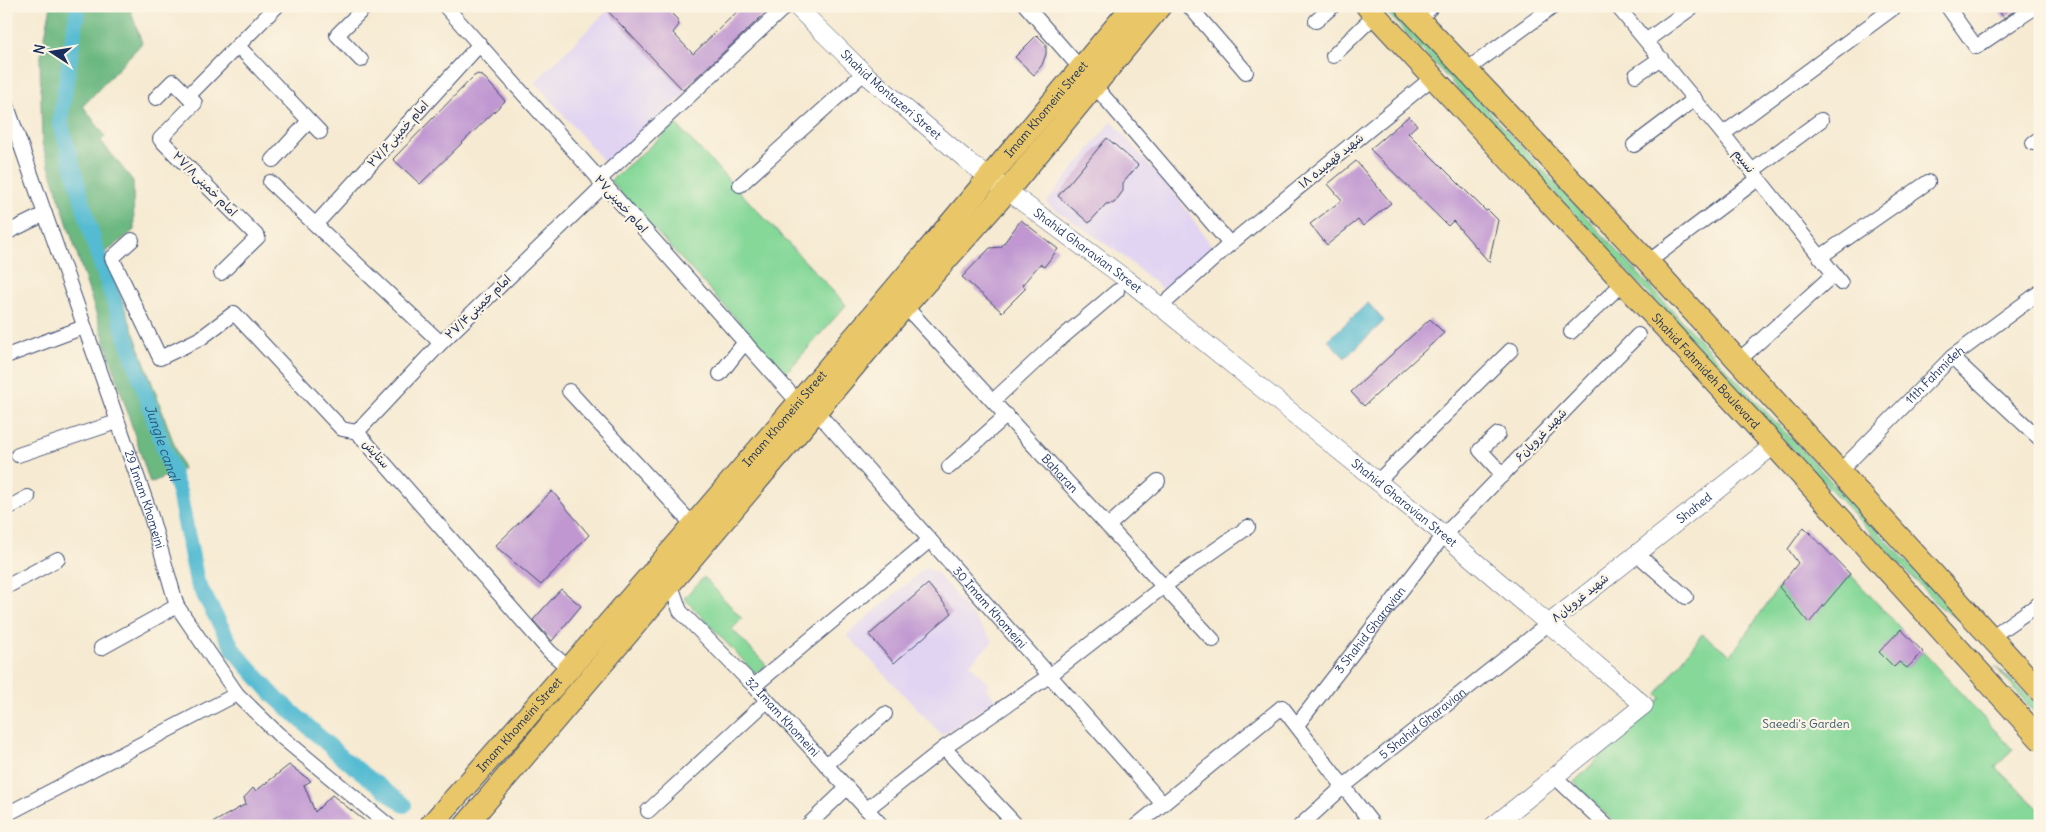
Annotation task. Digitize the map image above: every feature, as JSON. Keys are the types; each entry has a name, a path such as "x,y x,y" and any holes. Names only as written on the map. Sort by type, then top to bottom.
{"main road":[{"name":"Imam Khomeini Street","path":"1087,77 1133,6"},
{"name":"Imam Khomeini Street","path":"465,826 670,582 808,407 999,184 1087,77 1160,6"},
{"name":"Shahid Fahmideh Boulevard","path":"1371,11 1774,445 2040,739"},
{"path":"1419,11 1465,71 1648,262 2040,690"},
{"name":"Imam Khomeini Street","path":"430,826 570,669 693,526 905,306 999,184"},
{"path":"1966,658 1991,636"}],"street":[{"path":"156,98 173,81 188,96 277,6"},
{"path":"361,60 337,35 366,6"},
{"name":"امام خمینی۲۷","path":"445,6 602,183 746,342 808,407"},
{"name":"امام خمینی۲۷/۴","path":"356,432 441,342 602,183 786,6"},
{"name":"Shahid Montazeri Street","path":"796,6 864,73 999,184"},
{"path":"1026,6 1230,244"},
{"path":"1189,6 1246,72"},
{"path":"1316,21 1333,6"},
{"path":"1465,71 1554,6"},
{"name":"نسیم","path":"1617,6 1695,99 1837,278 1738,361"},
{"path":"1647,40 1694,6"},
{"path":"1723,134 1896,6"},
{"path":"1947,6 1976,47 2037,6"},
{"path":"1333,56 1371,11"},
{"name":"امام خمینی۲۷/۶","path":"316,224 480,44"},
{"path":"238,46 320,132"},
{"path":"1636,76 1661,58"},
{"path":"740,185 864,73"},
{"name":"شهید فهمیده ۱۸","path":"1160,307 1230,244 1432,78"},
{"name":"امام خمینی۲۷/۸","path":"188,96 195,103 160,138 258,237 222,273"},
{"path":"1634,145 1695,99"},
{"name":"29 Imam Khomeini","path":"6,103 150,513 177,606 237,694 278,734 389,826"},
{"path":"1648,262 1708,217 1821,120"},
{"path":"273,160 309,122"},
{"path":"270,182 441,342"},
{"path":"1820,257 1928,182"},
{"name":"Shahid Gharavian Street","path":"999,184 1160,307 1444,535 1547,625 1644,705 1493,826"},
{"path":"6,233 44,214"},
{"name":"ستایش","path":"132,240 112,258 160,358 201,338 234,312 342,429 356,432 550,652 570,669"},
{"path":"1571,332 1623,283"},
{"path":"994,400 1051,347 1117,291"},
{"name":"11th Fahmideh","path":"1840,470 1952,357 2040,292"},
{"name":"Baharan","path":"905,306 994,400 1213,640"},
{"path":"9,354 84,327"},
{"name":"شهید غرویان۶","path":"1444,535 1638,335"},
{"path":"720,374 746,342"},
{"path":"1377,482 1512,350"},
{"path":"1952,357 2040,439"},
{"path":"569,391 693,526"},
{"name":"30 Imam Khomeini","path":"808,407 930,540 1163,804"},
{"path":"949,467 1007,415"},
{"path":"18,455 117,422"},
{"path":"1498,434 1480,450 1502,475"},
{"name":"Shahed","path":"1613,572 1774,445"},
{"path":"1108,526 1158,481"},
{"path":"6,509 28,497"},
{"path":"867,809 944,748 1049,676 1164,586 1248,527"},
{"name":"3 Shahid Gharavian","path":"1297,725 1444,535"},
{"path":"754,686 930,540"},
{"path":"1637,554 1686,597"},
{"path":"6,587 58,559"},
{"name":"شهید غرویان۸","path":"1547,625 1613,572"},
{"path":"670,582 680,611"},
{"path":"1991,636 2040,603"},
{"path":"651,604 680,611"},
{"path":"101,648 177,606"},
{"name":"32 Imam Khomeini","path":"680,611 754,686 882,826"},
{"name":"5 Shahid Gharavian","path":"1300,826 1344,786 1547,625"},
{"path":"10,815 237,694"},
{"path":"648,811 768,702"},
{"path":"1136,826 1282,707 1374,826"},
{"path":"826,765 885,714"},
{"path":"944,748 1017,826"},
{"path":"1555,777 1608,826"},
{"path":"807,826 847,788"}],"shaded area":[{"path":"607,11 686,93 607,165 535,82"},
{"path":"1112,121 1180,201 1216,252 1167,293 1122,255 1046,203"},
{"path":"925,568 936,572 993,641 970,664 989,685 986,688 996,700 942,735 847,635"}],"green space":[{"path":"51,6 129,6 142,43 83,106 105,136 101,141 133,181 134,230 105,253 183,469 150,483 42,144 40,61"},
{"path":"1381,6 1392,6 1725,368 1964,623 1941,608"},
{"path":"676,124 846,305 786,373 610,181"},
{"name":"Saeedi's Garden","path":"1850,574 1901,629 1879,653 1894,667 1899,662 1907,668 1923,652 2013,750 1995,767 2040,810 2040,826 1617,826 1574,782 1661,698 1657,694 1702,634 1731,655 1779,587 1809,622"},
{"path":"704,577 742,619 732,629 766,665 756,674 684,598"},
{"path":"1995,666 2040,707 2040,719"}],"water":[{"path":"1368,303 1384,321 1345,358 1328,340"}],"building":[{"path":"603,6 664,6 677,19 679,25 673,33 693,54 743,6 773,6 683,90"},
{"path":"1995,6 2021,6 2004,18"},
{"path":"1037,35 1046,44 1046,54 1042,65 1034,75 1015,57"},
{"path":"478,74 485,78 505,101 420,184 393,159"},
{"path":"1409,116 1417,125 1408,133 1486,211 1488,210 1498,220 1489,262 1453,221 1448,226 1370,149"},
{"path":"1107,138 1138,165 1123,183 1123,191 1114,203 1106,204 1089,223 1058,196"},
{"path":"1356,161 1391,203 1363,226 1358,220 1327,245 1310,224 1342,200 1328,184"},
{"path":"1021,220 1058,249 1044,267 1040,264 1022,285 1026,288 1002,312 962,277 990,248 1001,247"},
{"path":"1430,319 1444,333 1364,406 1351,392"},
{"path":"552,491 589,535 541,585 495,546"},
{"path":"1804,527 1850,574 1809,623 1779,587 1798,563 1788,549"},
{"path":"928,584 952,613 894,663 869,635"},
{"path":"561,589 581,606 552,641 533,620"},
{"path":"1901,629 1923,652 1907,668 1899,662 1894,667 1879,652"},
{"path":"289,765 311,781 304,785 315,812 332,795 371,826 207,826 246,804 244,798 253,788 256,791"}],"waterway":[{"name":"Jungle canal","path":"78,6 60,121 94,243 179,492 197,582 235,652 273,695 343,758 404,805"}]}
